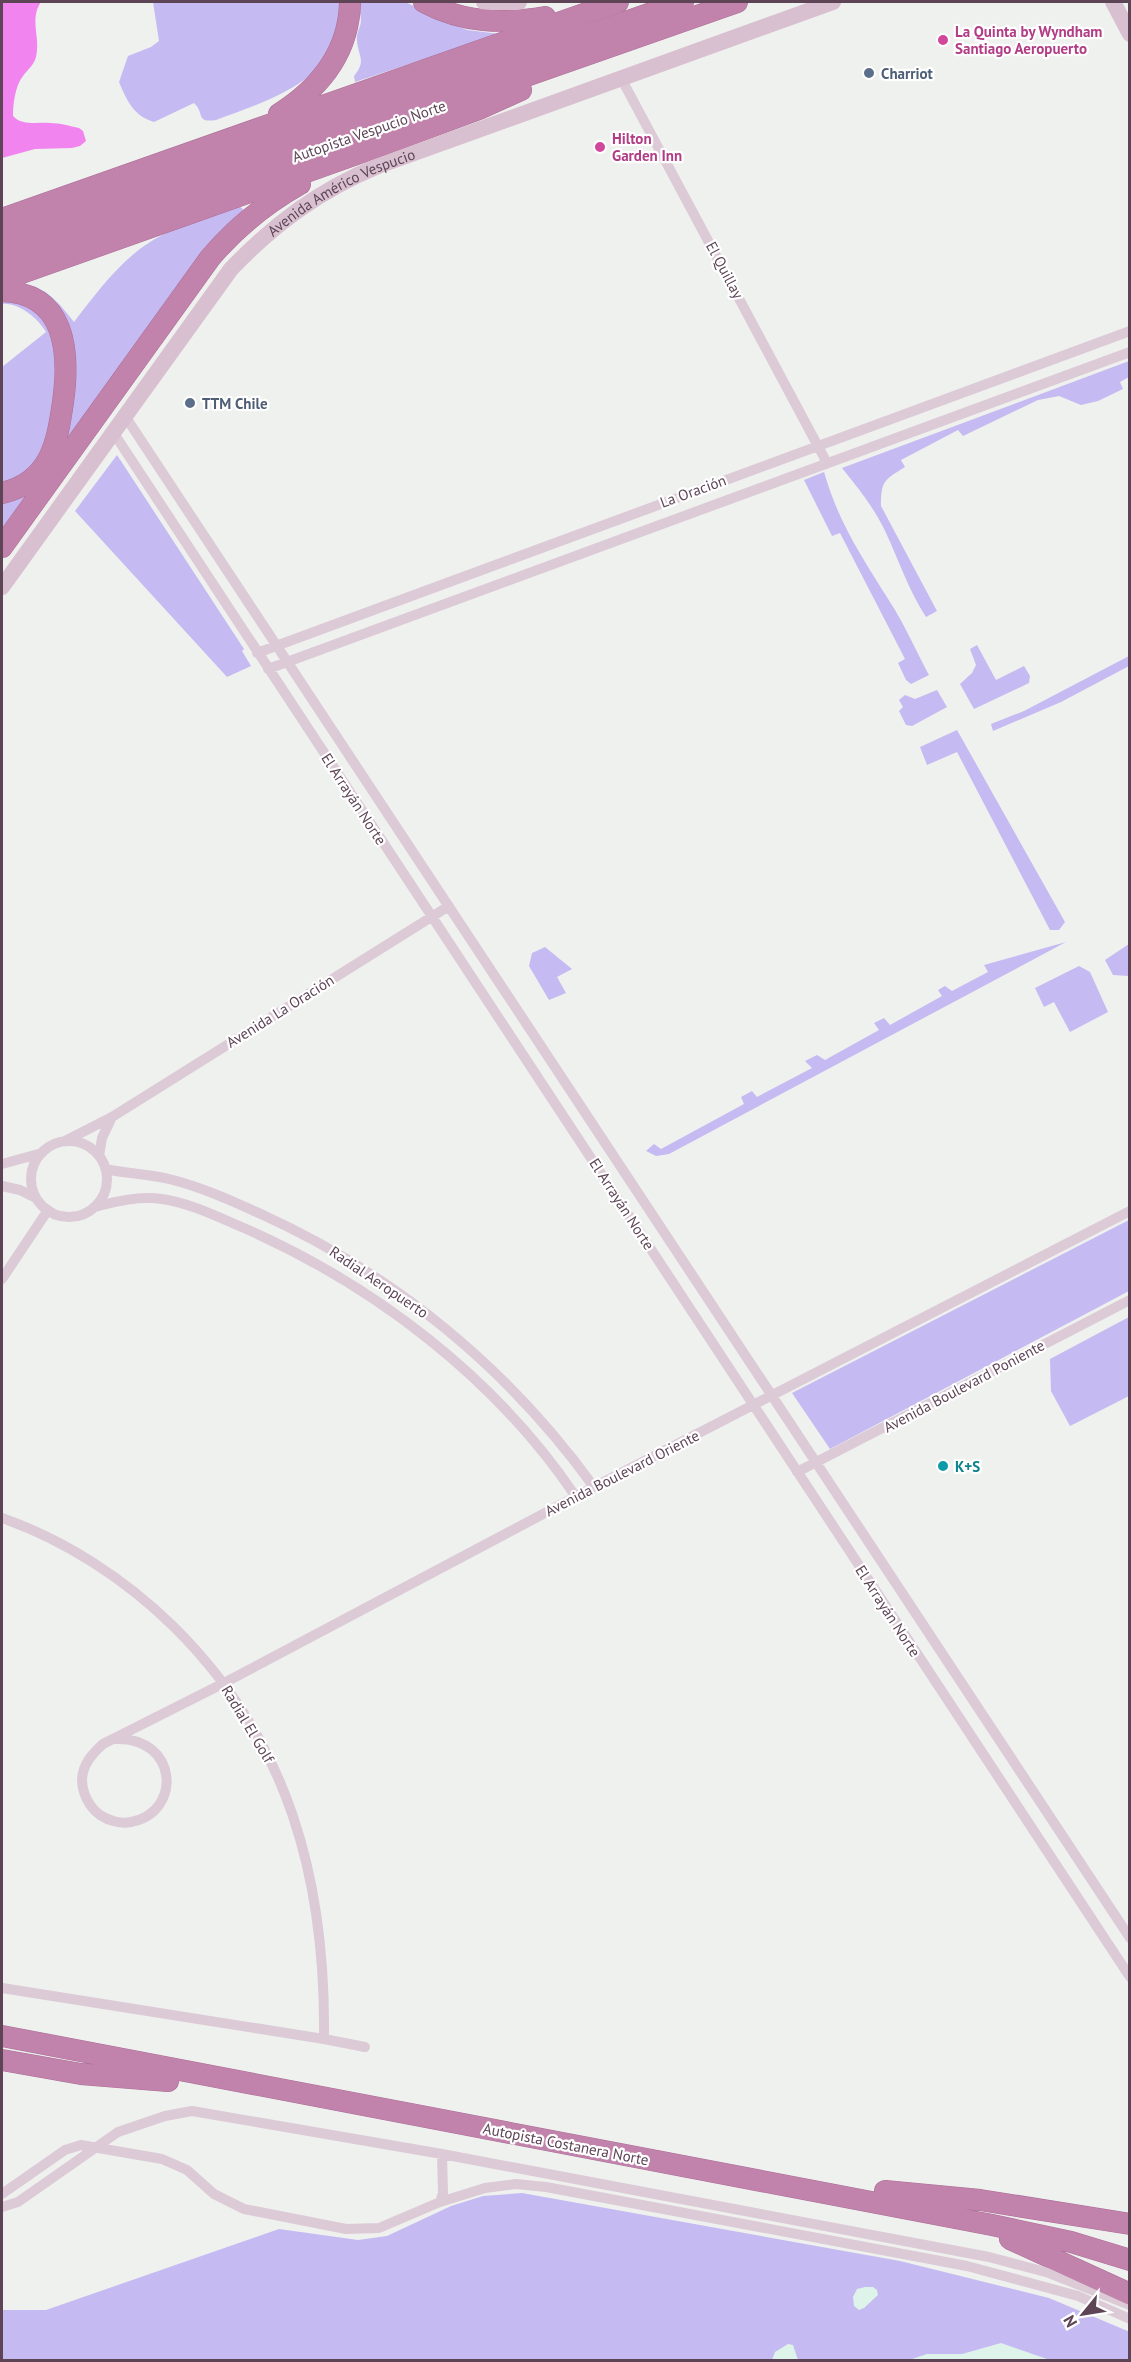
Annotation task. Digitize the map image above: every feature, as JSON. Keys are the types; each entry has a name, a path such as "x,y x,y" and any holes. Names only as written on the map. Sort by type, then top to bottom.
{"highway":[{"path":"249,132 292,105 322,79 335,61 344,40 350,2"},
{"path":"424,2 462,16 501,22 610,4"},
{"name":"Autopista Vespucio Norte","path":"2,239 682,2"},
{"name":"Autopista Vespucio Norte","path":"2,261 737,2"},
{"path":"2,219 610,4"},
{"path":"2,280 385,144 495,102 624,41"},
{"path":"2,547 188,288 226,240 242,224 282,194 385,144"},
{"path":"2,291 28,297 48,311 62,333 67,365 58,434 52,454 42,470 29,481 2,493"},
{"name":"Autopista Costanera Norte","path":"2,2022 81,2039 1034,2220 1130,2246"},
{"name":"Autopista Costanera Norte","path":"2,2036 950,2217 1071,2242 1130,2260"},
{"path":"2,2060 28,2066 108,2077 241,2083"},
{"path":"885,2191 980,2200 1130,2224"},
{"path":"950,2217 1036,2250 1130,2294"}],"street":[{"path":"484,2 519,2"},
{"name":"Avenida Américo Vespucio","path":"2,587 231,269 267,234 313,198 378,166 833,2"},
{"path":"1113,2 1130,34"},
{"name":"El Quillay","path":"621,78 827,463"},
{"name":"La Oración","path":"257,653 1130,331"},
{"name":"La Oración","path":"268,669 1130,352"},
{"name":"El Arrayán Norte","path":"125,416 1130,1938"},
{"name":"El Arrayán Norte","path":"113,432 1130,1977"},
{"name":"Avenida La Oración","path":"65,1142 112,1117 449,906"},
{"path":"99,1156 104,1133 112,1117"},
{"path":"2,1164 42,1153 55,1144 65,1142 86,1145 99,1156 106,1169 106,1190 95,1207 85,1214 74,1217 59,1216 48,1210 36,1198 21,1190 2,1186"},
{"path":"36,1198 32,1188 32,1172 42,1153"},
{"name":"Radial Aeropuerto","path":"106,1169 172,1180 231,1201 288,1227 370,1274 439,1323 500,1377 542,1421 594,1487"},
{"name":"Radial Aeropuerto","path":"95,1207 117,1201 143,1198 162,1199 183,1204 257,1234 329,1271 409,1325 477,1382 525,1432 576,1497"},
{"path":"2,1279 48,1210"},
{"name":"Avenida Boulevard Oriente","path":"116,1739 594,1487 1130,1211"},
{"name":"Avenida Boulevard Poniente","path":"797,1473 1130,1300"},
{"name":"Radial El Golf","path":"2,1518 60,1544 100,1567 153,1607 184,1637 224,1683 252,1724 284,1792 303,1846 315,1902 323,1959 324,2039"},
{"path":"116,1739 130,1739 144,1743 155,1751 163,1763 167,1776 166,1791 152,1813 140,1820 126,1823 113,1821 100,1815 84,1794 82,1780 88,1760 103,1744 116,1739"},
{"path":"2,1988 365,2047"},
{"path":"2,2207 18,2202 127,2128 165,2116 192,2111 442,2154 1012,2262 1057,2276 1130,2305"},
{"path":"2,2194 69,2147 81,2145 162,2159 187,2170 214,2194 244,2209 353,2229 379,2228 440,2202 500,2185 546,2187 936,2260 1008,2276 1078,2296 1130,2319"},
{"path":"440,2202 443,2193 442,2154"},
{"path":"1008,2276 1012,2262"}],"shaded area":[{"path":"2,2 41,2 35,22 36,57 18,85 13,116 25,122 79,128 83,131 86,141 80,146 35,149 2,158"},
{"path":"153,2 343,2 330,51 309,76 295,86 263,102 216,120 203,119 194,103 154,122 136,112 119,82 128,56 151,47 159,41"},
{"path":"357,2 405,2 467,30 500,34 355,82 354,76 361,62 357,37 361,20"},
{"path":"238,205 244,210 70,444 62,441 72,363 29,285 49,295 74,322 115,272 144,246 177,228"},
{"path":"2,298 32,308 56,334 53,426 30,471 2,485 2,367 46,332 38,321 21,308 2,304"},
{"path":"1129,361 1129,377 1120,382 1123,389 1098,401 1081,405 1059,396 1038,400 963,436 958,430 901,460 905,467 885,482 881,506 937,611 926,617 877,516 842,468"},
{"path":"117,455 244,649 242,651 251,666 227,677 75,511"},
{"path":"824,472 844,524 901,620 929,675 911,684 906,680 898,663 905,659 840,533 832,536 804,480"},
{"path":"31,494 2,534 2,497"},
{"path":"977,645 996,680 1024,666 1030,676 1029,683 974,709 960,684 972,673 976,665 970,649"},
{"path":"1129,656 1129,666 1061,702 993,731 991,724 1024,711"},
{"path":"937,690 947,707 912,726 906,725 899,711 903,707 899,700 905,695 915,699"},
{"path":"957,730 1065,922 1059,930 1050,930 957,752 927,765 920,747"},
{"path":"1066,942 669,1154 656,1156 646,1151 654,1144 661,1149 744,1104 741,1097 752,1091 757,1097 812,1068 805,1061 817,1055 825,1060 879,1030 874,1023 884,1018 890,1025 942,996 938,990 945,986 952,991 988,972 984,965"},
{"path":"1129,944 1129,976 1113,975 1105,960"},
{"path":"545,947 572,969 557,977 566,993 549,1000 529,966 532,953"},
{"path":"1079,966 1090,972 1108,1012 1070,1032 1054,1002 1044,1007 1035,988"},
{"path":"1129,1220 1129,1291 830,1449 792,1393"},
{"path":"1129,1317 1129,1396 1070,1426 1051,1391 1050,1359"},
{"path":"522,2193 900,2261 1049,2298 1130,2332 1129,2360 2,2360 2,2310 46,2310 279,2229 358,2240 387,2236 451,2206 483,2196"}],"sand":[{"path":"873,2287 877,2290 878,2295 859,2310 854,2306 853,2297 857,2289"},
{"path":"1001,2343 1050,2360 909,2360 927,2354 962,2354"},
{"path":"788,2344 793,2345 798,2360 772,2360 775,2352"}],"place":[{"name":"La Quinta by Wyndham Santiago Aeropuerto","path":"943,40"},
{"name":"Charriot","path":"869,73"},
{"name":"Hilton Garden Inn","path":"600,147"},
{"name":"TTM Chile","path":"190,403"},
{"name":"K+S","path":"943,1466"}]}
